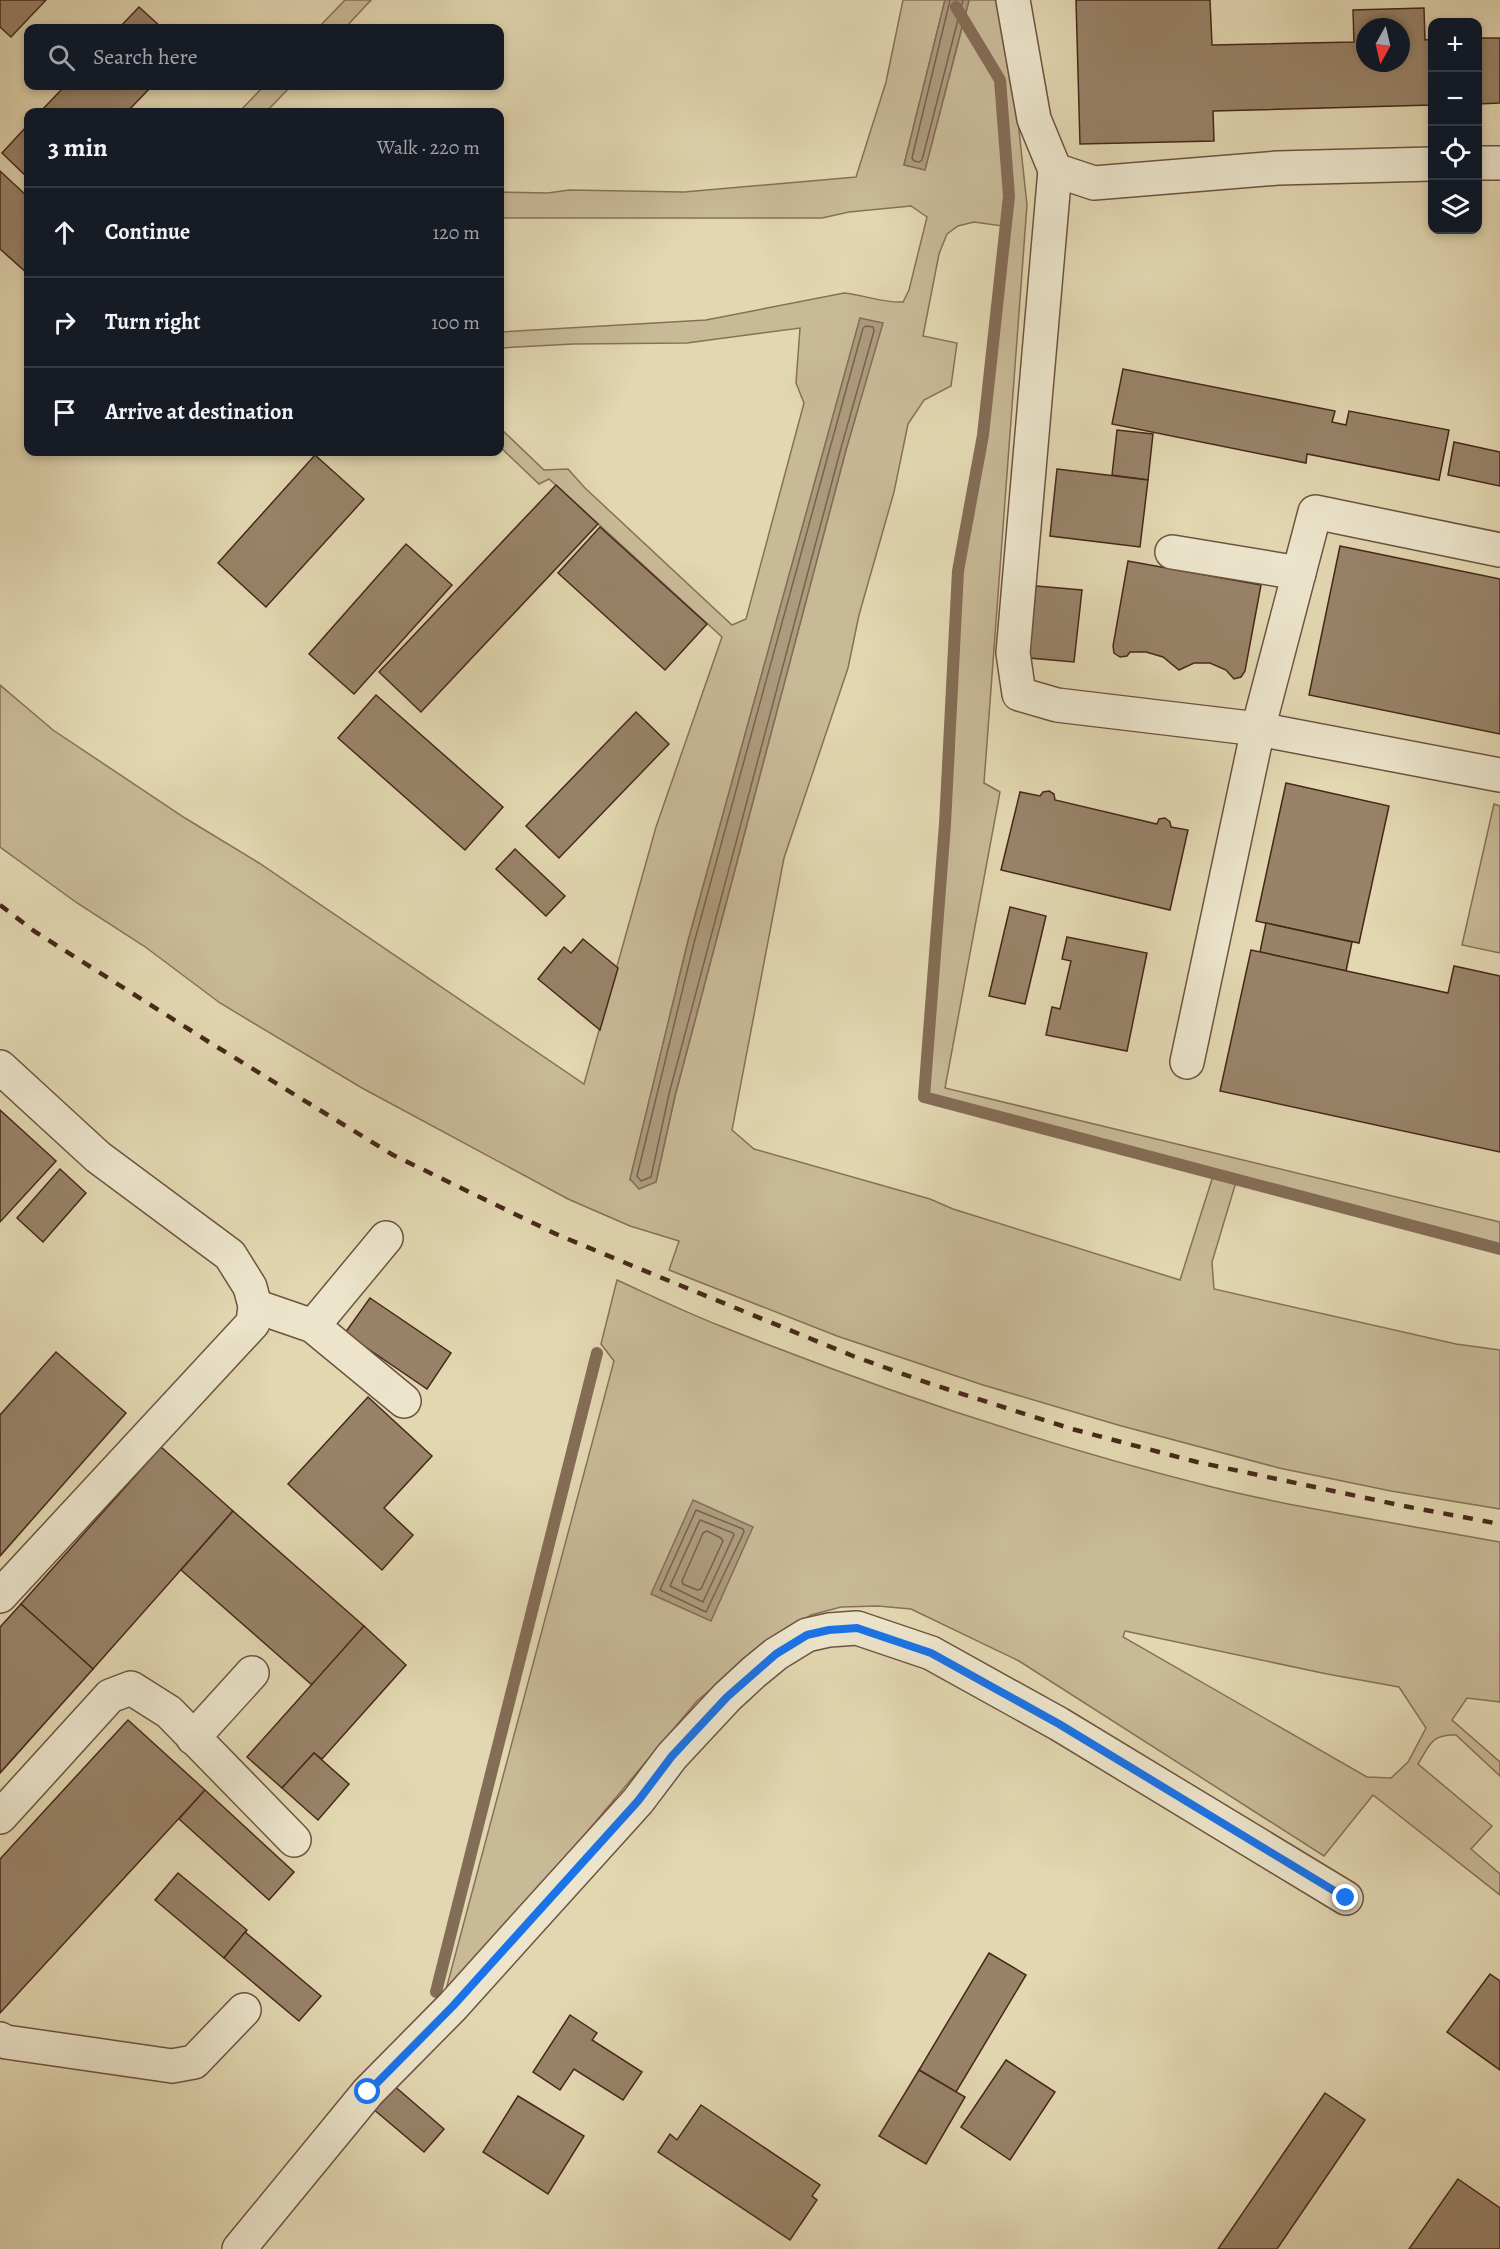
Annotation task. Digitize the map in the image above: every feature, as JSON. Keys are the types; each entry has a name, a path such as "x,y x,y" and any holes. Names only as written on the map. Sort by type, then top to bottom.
{"street":[{"path":"1013,0 1034,119 1055,170 1013,653 1019,694 1057,705 1258,729 1500,775"},
{"path":"1482,163 1500,162"},
{"path":"1055,170 1094,183 1278,168 1428,164"},
{"path":"1187,1062 1258,729 1315,512 1500,550"},
{"path":"1172,552 1299,573"},
{"path":"0,1067 98,1157 230,1255 250,1287 255,1306 253,1323 0,1596"},
{"path":"313,1326 386,1238"},
{"path":"255,1306 313,1326 404,1401"},
{"path":"239,2249 368,2092 453,2006 638,1801 672,1756 727,1697 754,1672 776,1654 807,1635 829,1630 857,1628 931,1653 1059,1724 1346,1898"},
{"path":"193,1738 252,1673"},
{"path":"0,1817 110,1696 131,1688 169,1712 294,1840"},
{"path":"0,2039 6,2042 172,2066 194,2062 244,2010"}],"shaded area":[{"path":"345,0 371,0 349,24 322,24"},
{"path":"903,0 945,0 904,165 925,169 963,24 997,81 1006,196 1002,226 974,222 958,226 947,234 939,254 923,336 957,343 951,386 924,400 908,424 894,492 859,615 848,668 784,858 732,1130 754,1149 930,1199 953,1209 1180,1280 1213,1176 1236,1182 1212,1262 1214,1289 1456,1344 1500,1350 1500,1509 1391,1491 1279,1468 1118,1425 983,1385 837,1336 669,1270 679,1241 630,1226 568,1199 362,1088 220,1003 144,946 77,903 0,847 0,685 53,730 185,818 259,863 584,1084 656,827 722,637 549,479 539,484 504,451 504,432 544,470 568,469 585,488 732,625 746,619 804,403 796,383 800,328 687,343 573,344 504,348 504,332 706,320 844,293 903,302 909,290 927,217 911,206 849,212 822,218 504,218 504,192 548,193 569,190 684,192 856,177 886,82","holes":["860,319 882,323 846,450 675,1096 656,1182 630,1180 688,941"]},
{"path":"969,0 1005,0 1027,205 984,783 1000,792 945,1088 1500,1222 1500,1246 927,1095 948,823 961,570 986,436 1012,197 1003,79 965,16"},
{"path":"260,90 287,90 270,108 243,108"},
{"path":"1494,804 1500,806 1500,953 1462,945"},
{"path":"617,1280 710,1322 842,1373 1024,1434 1146,1470 1244,1495 1500,1542 1500,1702 1467,1698 1452,1720 1500,1762 1500,1776 1456,1735 1441,1736 1432,1742 1418,1764 1492,1826 1471,1849 1500,1874 1500,1895 1373,1795 1324,1856 1019,1661 911,1609 878,1606 841,1607 811,1615 739,1665 697,1701 450,1995 444,1997 614,1361 601,1344","holes":["1125,1631 1399,1687 1426,1728 1408,1762 1391,1778 1367,1777 1123,1637"]}],"water":[{"path":"945,0 969,0 925,170 904,165"},
{"path":"860,318 883,323 846,450 675,1096 656,1182 639,1189 630,1179 688,941"},
{"path":"693,1500 753,1527 711,1621 651,1594"}],"building":[{"path":"0,0 46,0 11,37 0,27"},
{"path":"1076,0 1210,0 1212,45 1354,42 1353,10 1424,8 1425,40 1428,40 1428,105 1213,111 1214,141 1080,144"},
{"path":"139,7 158,24 123,24"},
{"path":"1482,38 1500,38 1500,103 1482,104"},
{"path":"61,90 148,90 131,108 44,108"},
{"path":"24,129 24,174 2,153"},
{"path":"0,171 24,193 24,270 0,249"},
{"path":"1123,369 1335,411 1332,422 1346,425 1349,411 1449,430 1439,480 1307,454 1306,463 1112,424"},
{"path":"1117,430 1153,434 1148,480 1112,475"},
{"path":"1454,442 1500,452 1500,486 1448,475"},
{"path":"314,456 364,499 266,607 218,563"},
{"path":"1057,469 1148,480 1140,547 1050,536"},
{"path":"556,485 598,524 421,712 379,672"},
{"path":"600,527 707,624 665,670 558,573"},
{"path":"406,544 452,585 354,694 309,654"},
{"path":"1340,546 1500,579 1500,734 1309,695"},
{"path":"1128,561 1261,585 1245,671 1241,677 1234,679 1226,670 1210,663 1194,663 1179,670 1163,657 1146,652 1130,652 1127,656 1120,657 1114,653 1113,646"},
{"path":"1036,586 1082,590 1074,662 1029,658"},
{"path":"376,695 503,807 465,850 338,738"},
{"path":"636,712 669,744 559,858 526,826"},
{"path":"1286,783 1389,806 1359,943 1256,921"},
{"path":"1049,791 1054,794 1055,800 1157,824 1159,819 1165,818 1170,822 1171,827 1188,830 1170,910 1001,870 1020,792 1040,796 1043,792"},
{"path":"515,849 565,896 546,916 496,869"},
{"path":"1010,907 1046,916 1025,1004 989,996"},
{"path":"1266,923 1352,942 1346,971 1260,952"},
{"path":"1067,937 1147,953 1127,1051 1046,1035 1052,1007 1060,1009 1071,961 1062,959"},
{"path":"583,939 618,968 600,1030 538,979 564,947 571,953"},
{"path":"1251,950 1448,993 1454,966 1500,976 1500,1152 1220,1091"},
{"path":"0,1110 56,1161 0,1222"},
{"path":"60,1169 86,1193 43,1242 17,1218"},
{"path":"370,1298 451,1353 427,1389 345,1333"},
{"path":"56,1352 126,1413 0,1556 0,1415"},
{"path":"368,1397 432,1456 384,1508 413,1535 382,1570 288,1484"},
{"path":"161,1447 233,1511 93,1669 21,1604"},
{"path":"233,1511 364,1626 312,1685 181,1570"},
{"path":"21,1604 93,1669 0,1773 0,1627"},
{"path":"364,1626 406,1665 322,1759 314,1753 282,1788 247,1757"},
{"path":"128,1720 205,1790 0,2013 0,1859"},
{"path":"314,1753 349,1784 318,1820 282,1788"},
{"path":"205,1790 294,1872 269,1900 179,1819"},
{"path":"178,1873 247,1930 224,1958 155,1900"},
{"path":"245,1932 321,1996 299,2021 224,1958"},
{"path":"989,1953 1026,1975 956,2092 919,2070"},
{"path":"1490,1974 1500,1981 1500,2070 1447,2032"},
{"path":"570,2015 597,2033 592,2040 642,2072 623,2100 574,2069 560,2090 533,2072"},
{"path":"1006,2060 1055,2092 1010,2160 961,2127"},
{"path":"919,2070 965,2097 926,2164 879,2136"},
{"path":"392,2084 444,2129 424,2152 372,2108"},
{"path":"1325,2093 1365,2120 1277,2249 1218,2249"},
{"path":"518,2096 584,2136 548,2194 483,2152"},
{"path":"701,2105 820,2185 812,2196 817,2200 790,2240 658,2152 670,2134 677,2140"},
{"path":"1458,2179 1500,2208 1500,2249 1409,2249"}],"waterway":[{"path":"956,7 1000,80 1009,196 983,435 958,571 945,824 924,1097 1500,1249"},
{"path":"436,1992 597,1353"}],"railway":[{"path":"0,905 34,931 393,1155 556,1234 628,1264 853,1356 931,1384 1072,1429 1197,1462 1500,1524"}],"route":[{"path":"368,2092 453,2006 638,1801 672,1756 727,1697 776,1654 807,1635 829,1630 857,1628 931,1653 1059,1724 1346,1898"}]}
